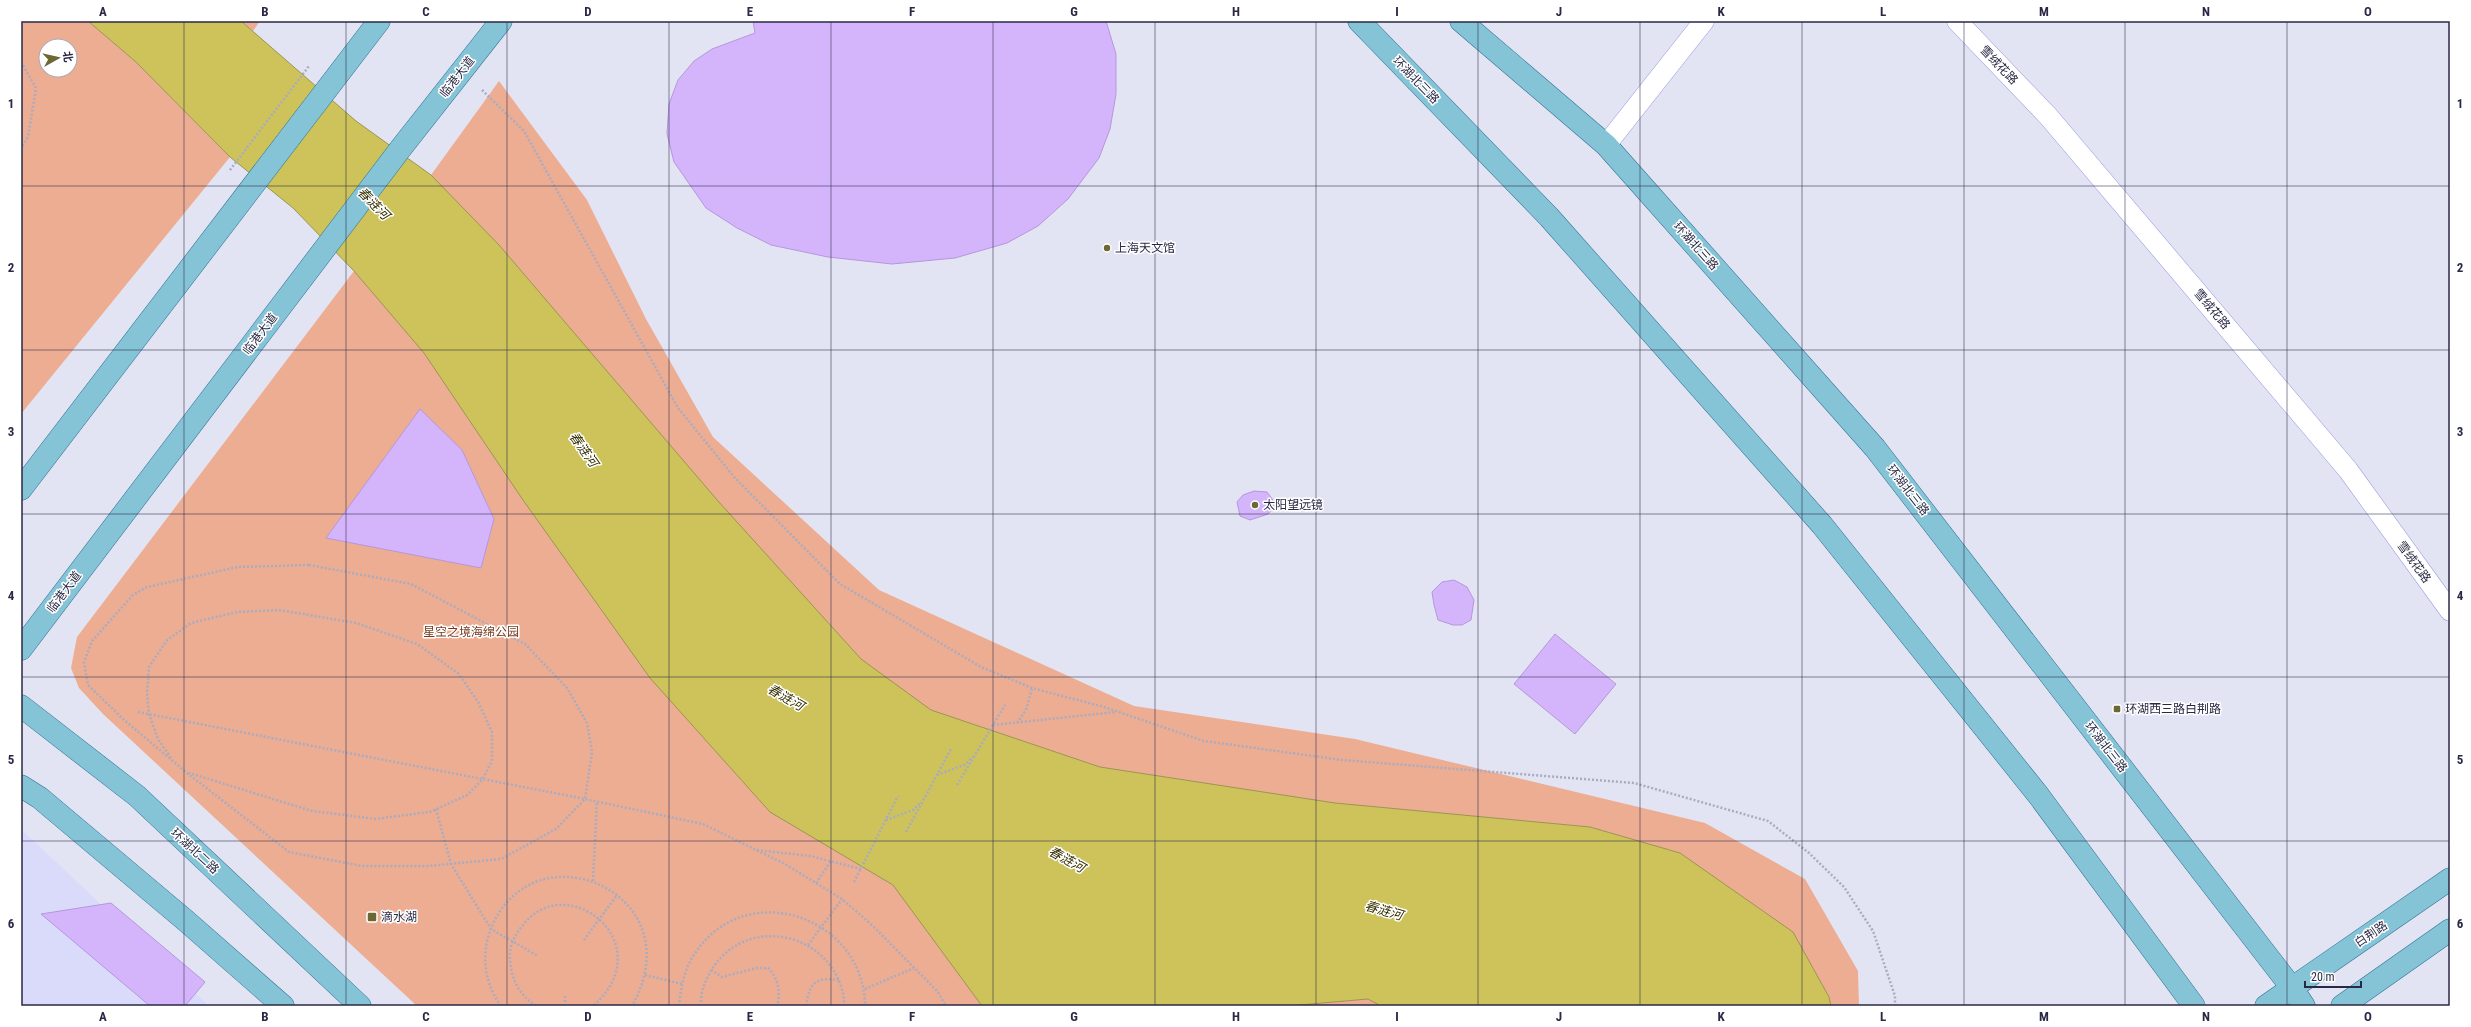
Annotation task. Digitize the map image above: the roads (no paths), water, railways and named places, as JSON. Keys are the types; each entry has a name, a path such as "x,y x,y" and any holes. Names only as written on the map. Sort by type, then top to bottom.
{"main road":[{"path":"21,489 379,21"},
{"name":"临港大道","path":"21,648 401,148 501,21"},
{"name":"环湖北三路","path":"1359,21 1549,217 1822,525 2038,796 2194,1006"},
{"name":"环湖北三路","path":"1461,21 1606,145 1875,448 2292,988 2304,1006"},
{"name":"环湖北二路","path":"21,706 137,796 360,1006"},
{"path":"21,786 40,798 186,920 283,1006"},
{"name":"白荆路","path":"2266,1006 2450,879"},
{"path":"2342,1006 2450,930"}],"street":[{"path":"1606,145 1704,21"},
{"name":"雪绒花路","path":"1957,21 2048,116 2348,470 2450,611"}],"water":[{"name":"春涟河","path":"88,21 241,21 356,121 431,175 499,245 718,501 861,659 931,710 1100,767 1335,803 1590,827 1680,853 1793,932 1829,997 1831,1006 1381,1006 1368,999 1288,1006 982,1006 893,885 770,812 650,678 523,500 424,353 354,271 293,208 230,157 136,62"}],"place":[{"name":"上海天文馆","path":"1107,248"},
{"name":"太阳望远镜","path":"1255,505"},
{"name":"环湖西三路白荆路","path":"2117,709"},
{"name":"滴水湖","path":"372,917"}],"park label":[{"name":"星空之境海绵公园","path":"471,632"}]}
